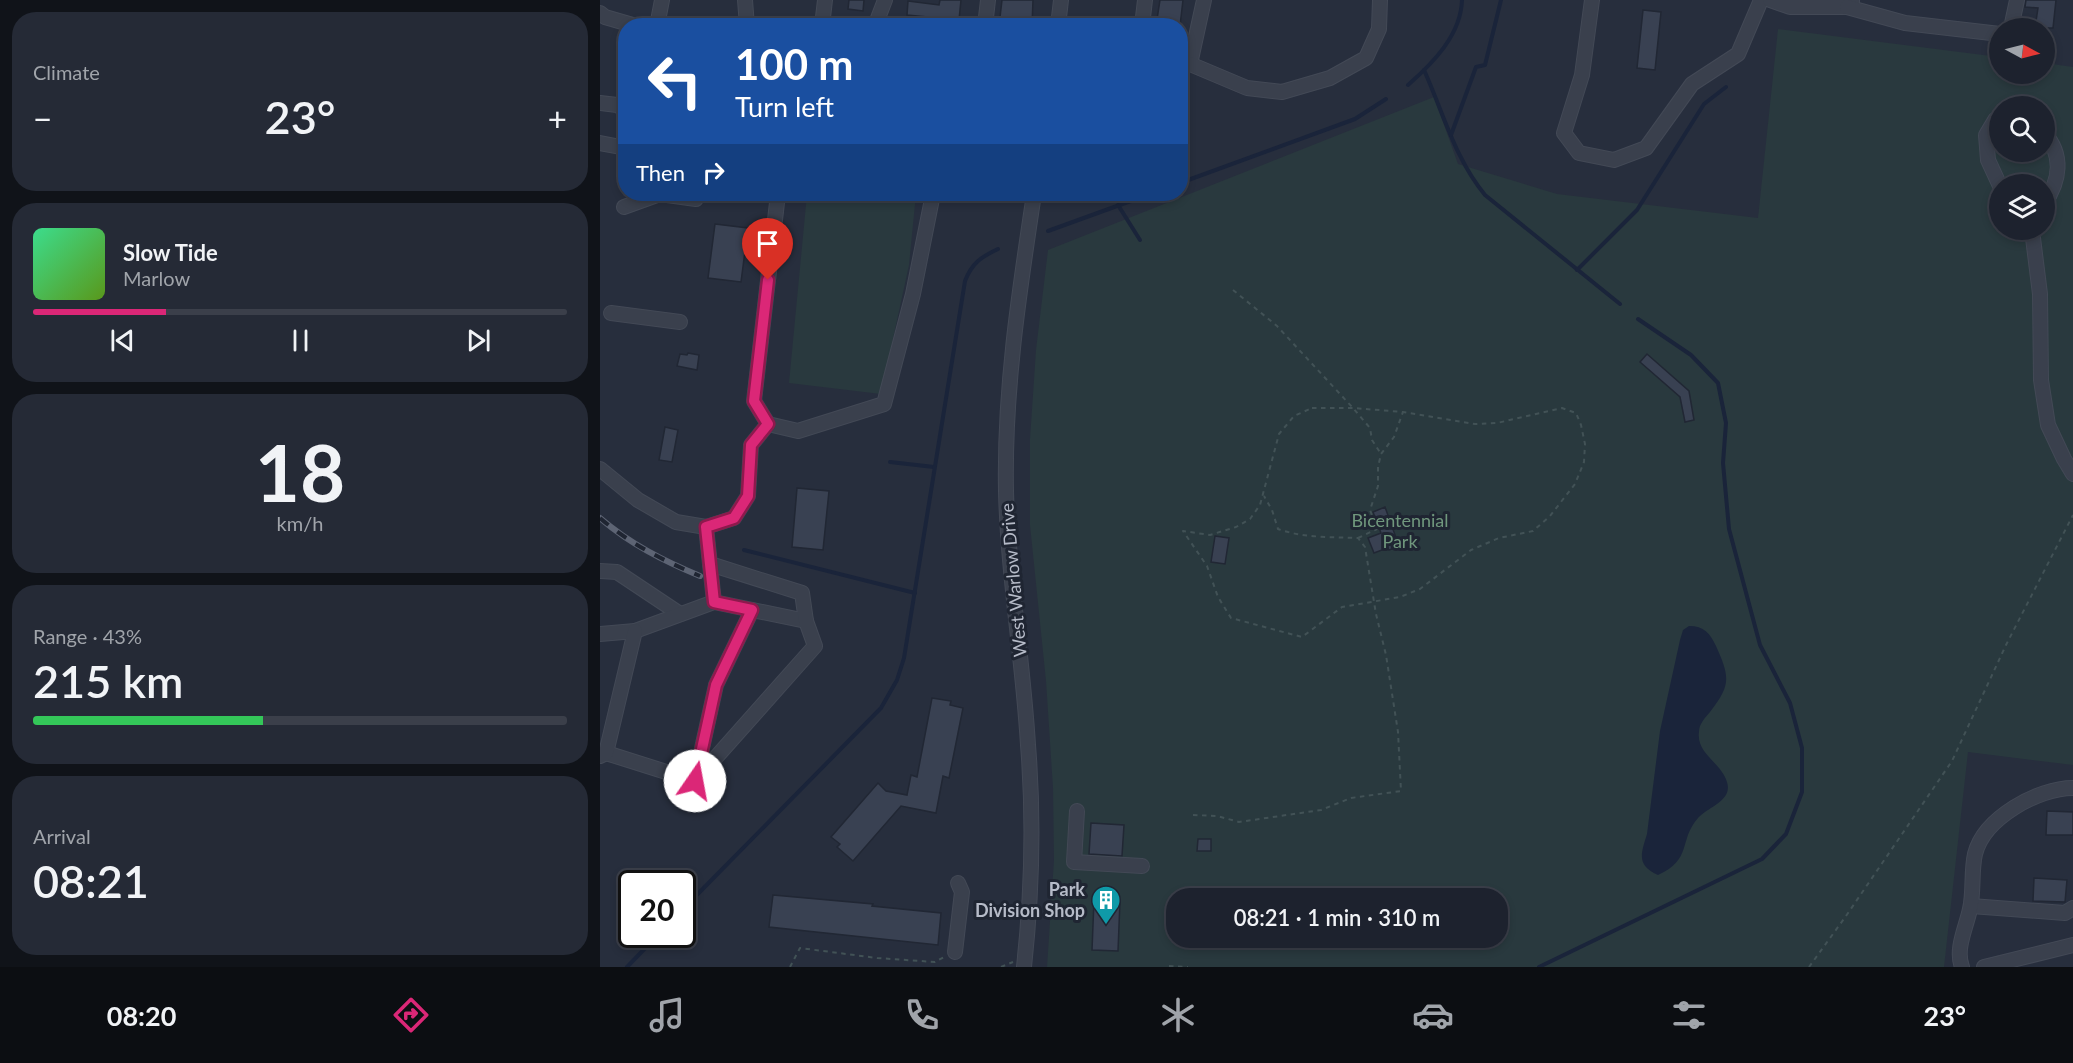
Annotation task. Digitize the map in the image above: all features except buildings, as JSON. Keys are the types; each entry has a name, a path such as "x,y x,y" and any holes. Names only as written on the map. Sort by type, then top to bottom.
{"street":[{"path":"658,18 662,0"},
{"path":"823,18 825,0"},
{"path":"878,18 885,0"},
{"path":"987,18 988,0"},
{"path":"1059,18 1061,0"},
{"path":"1143,18 1145,0"},
{"path":"1188,54 1204,0"},
{"path":"1188,65 1247,88 1282,93 1330,78 1366,58 1379,29 1380,0"},
{"path":"1592,0 1582,75 1564,133 1579,153 1614,160 1646,148 1692,84 1738,54 1761,0"},
{"path":"1770,0 1790,7 1850,3 1905,23 1989,33"},
{"path":"2013,18 2017,0"},
{"path":"741,1 745,18"},
{"path":"600,13 618,21"},
{"path":"600,103 618,106"},
{"path":"1989,130 1986,135 1988,160 1994,174"},
{"path":"600,143 618,146"},
{"path":"2055,148 2059,161 2059,175 2055,183"},
{"path":"624,207 641,201"},
{"path":"777,201 754,401 768,424 798,431 884,404 913,294 932,201"},
{"name":"West Warlow Drive","path":"1024,967 1032,871 1032,807 1006,491 1014,326 1033,201"},
{"path":"2033,240 2040,294 2041,380 2048,424 2073,474"},
{"path":"611,313 680,322"},
{"path":"600,469 638,500 676,522 706,527 734,518 748,496 751,445 768,424"},
{"path":"706,527 714,602"},
{"path":"695,781 815,646 806,621 802,593 710,564"},
{"path":"600,572 617,572 680,614"},
{"path":"600,634 635,631 714,602 806,621"},
{"path":"695,781 716,685 752,610"},
{"path":"635,631 603,755 695,781"},
{"path":"1962,967 1958,956 1971,906 1975,853 1986,833 2010,810 2034,796 2060,788 2073,788"},
{"path":"1077,811 1074,862 1142,866"},
{"path":"955,952 962,892 958,883"},
{"path":"1971,906 2065,913 2073,908"},
{"path":"1984,967 2073,945"}],"path":[{"path":"1233,290 1277,326 1353,408 1370,428 1372,440 1381,454"},
{"path":"1312,408 1353,408 1403,412 1475,424 1497,423 1562,408 1576,413 1581,425 1585,444 1584,462 1575,484 1550,516 1533,531 1499,538 1471,550 1420,589 1400,597 1342,607 1302,638 1231,618 1218,597 1207,566 1184,531 1210,535 1236,527 1250,519 1260,505 1279,434 1294,416 1312,408"},
{"path":"1263,495 1272,510 1278,529 1288,533 1358,538 1377,528 1370,510 1378,486 1378,467 1381,454 1394,436 1403,412"},
{"path":"1809,967 1952,761 2006,645 2073,515"},
{"path":"1193,815 1217,816 1239,822 1321,810 1351,798 1401,791 1398,732 1386,656 1365,547 1358,538"},
{"path":"789,967 800,948 877,958 935,962 955,952"},
{"path":"1169,966 1188,967"}],"green space":[{"name":"Bicentennial Park","path":"1778,29 1989,56 1989,84 2055,84 2055,64 2073,67 2073,765 1968,752 1944,967 1047,967 1054,860 1053,788 1046,681 1030,525 1030,439 1036,350 1048,250 1172,201 1188,201 1188,195 1434,97 1458,164 1557,194 1758,218"},
{"path":"806,201 915,201 909,265 881,394 789,383"}],"water":[{"path":"1689,626 1699,627 1709,634 1721,657 1726,673 1722,695 1701,724 1699,740 1705,752 1724,775 1728,789 1723,799 1702,814 1692,826 1681,856 1676,863 1658,875 1643,863 1642,853 1647,834 1660,731 1680,640 1683,630"}],"waterway":[{"path":"1408,85 1436,58 1451,36 1457,25 1462,0"},
{"path":"1451,135 1476,67 1485,65 1501,0"},
{"path":"1424,70 1465,166 1485,195 1620,304"},
{"path":"1577,270 1637,210 1704,104 1726,87"},
{"path":"1188,180 1355,119 1386,99"},
{"path":"1048,231 1131,201"},
{"path":"1118,205 1140,240"},
{"path":"696,896 881,708 897,680 904,658 965,281 978,261 998,249"},
{"path":"1539,967 1762,859 1786,834 1802,792 1802,748 1790,703 1760,645 1729,529 1723,463 1726,423 1718,383 1691,355 1638,319"},
{"path":"890,462 934,467"},
{"path":"744,550 915,593"},
{"path":"627,967 645,948"}],"railway":[{"path":"600,518 623,536 648,551 700,576"}],"place":[{"name":"Park Division Shop","path":"1106,926"}],"route":[{"path":"695,781 716,685 752,610 714,602 706,527 734,518 748,496 751,445 768,424 754,401 768,280"}]}
